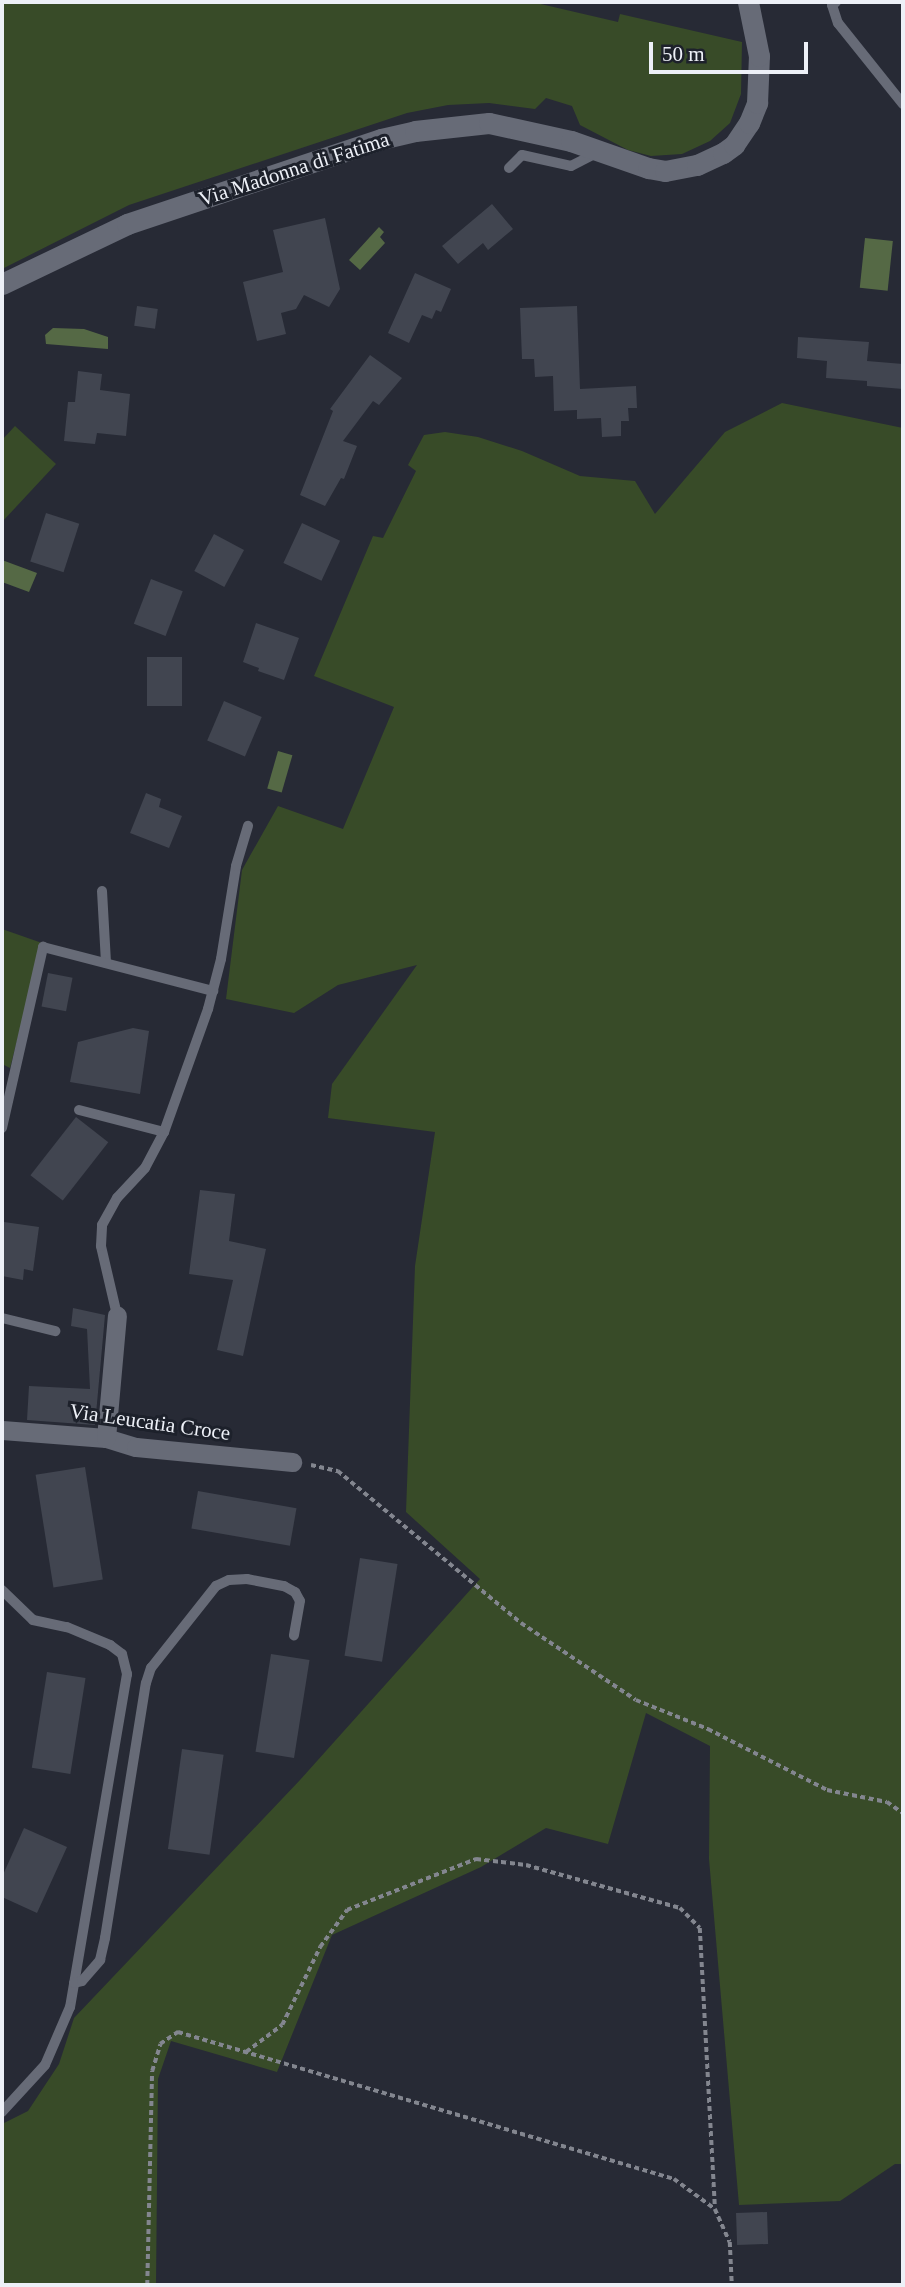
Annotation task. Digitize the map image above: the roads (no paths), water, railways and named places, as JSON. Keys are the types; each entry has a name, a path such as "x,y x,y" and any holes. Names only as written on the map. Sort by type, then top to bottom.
{"main road":[{"name":"Via Madonna di Fatima","path":"2,284 127,224 381,139 415,131 489,123 535,131 665,171 697,166 734,145 749,123 759,91 759,56 748,2"}],"street":[{"path":"106,1438 117,1315"},
{"name":"Via Leucatia Croce","path":"2,1430 106,1438 136,1447 292,1462"}],"lane":[{"path":"836,2 832,5 838,23 903,104"},
{"path":"509,168 522,155 571,166 598,152"},
{"path":"117,1315 101,1246 102,1225 117,1198 145,1168 164,1132 213,991 221,960 236,866 248,826"},
{"path":"102,891 106,963"},
{"path":"2,1128 43,947 213,991"},
{"path":"79,1110 164,1132"},
{"path":"2,1318 55,1331"},
{"path":"74,1983 82,1981 100,1960 146,1683 151,1668 216,1586 229,1580 260,1581 284,1586 295,1592 300,1601 294,1635"},
{"path":"2,1590 33,1620 67,1627 110,1645 122,1654 127,1664 70,2007 45,2065 2,2112"}]}
